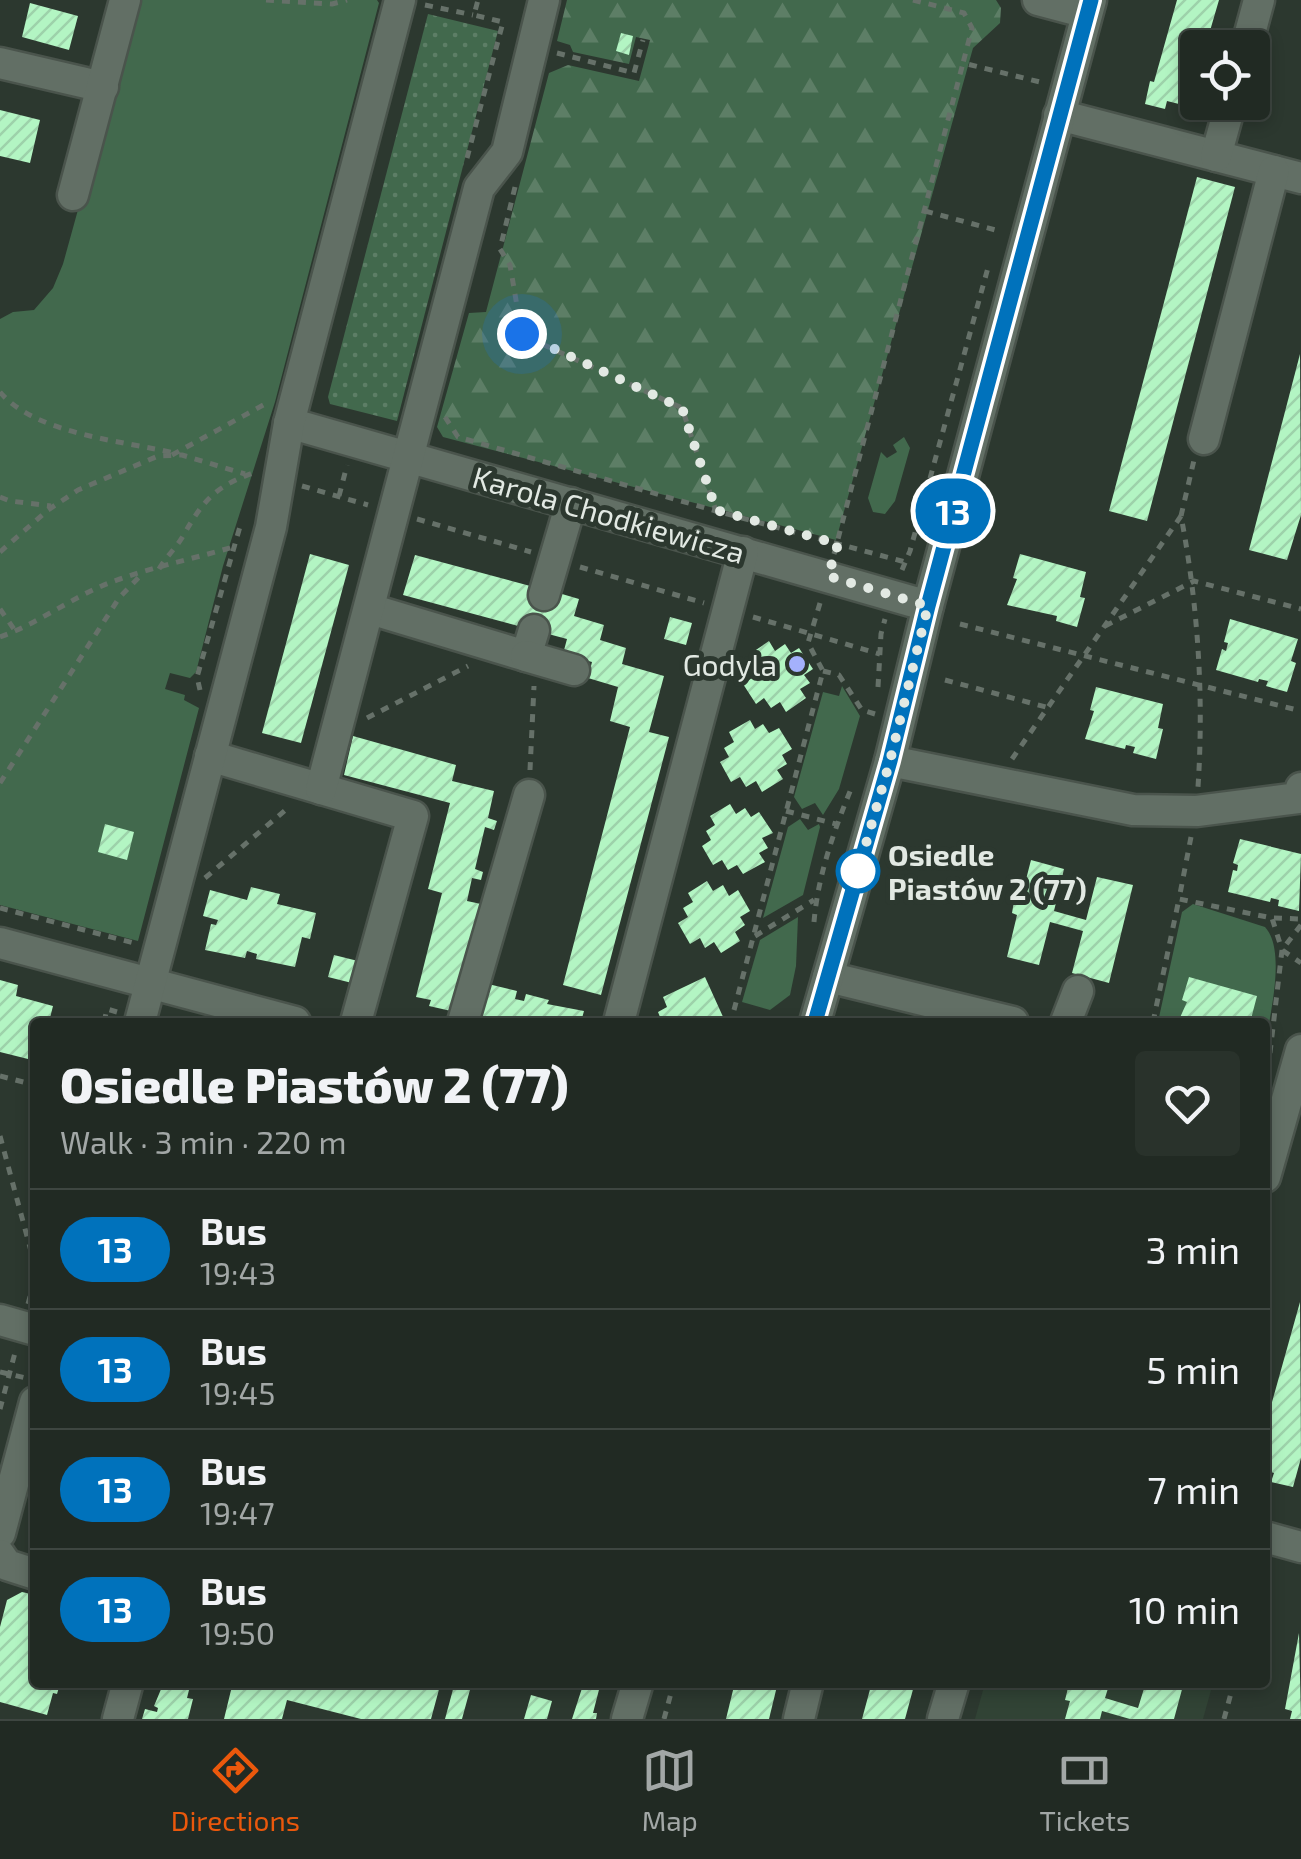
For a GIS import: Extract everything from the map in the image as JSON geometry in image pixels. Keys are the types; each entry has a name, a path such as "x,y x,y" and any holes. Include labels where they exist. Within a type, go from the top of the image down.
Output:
{"street":[{"path":"73,194 126,0"},
{"path":"318,788 370,608 479,188 506,152 544,0"},
{"path":"816,1018 890,761 1089,6 1038,0"},
{"path":"1251,30 1260,0"},
{"path":"141,1018 272,526 284,410 410,2"},
{"path":"0,63 102,88"},
{"path":"1059,115 1288,174 1204,439"},
{"path":"1216,156 1226,120"},
{"name":"Karola Chodkiewicza","path":"284,410 410,458 928,606"},
{"path":"544,595 571,504"},
{"path":"620,1018 742,552"},
{"path":"370,608 524,648 574,670"},
{"path":"210,756 413,816 357,1018"},
{"path":"890,761 1133,810 1197,811 1298,798 1301,788"},
{"path":"464,1018 530,794"},
{"path":"0,943 280,1018"},
{"path":"828,976 997,1018"},
{"path":"1068,1018 1078,992"},
{"path":"1270,1160 1301,1050"},
{"path":"0,1320 30,1329"},
{"path":"0,1532 30,1421"},
{"path":"1270,1538 1301,1547"},
{"path":"0,1556 8,1565 30,1572"},
{"path":"118,1719 126,1688"},
{"path":"627,1719 636,1688"},
{"path":"799,1719 807,1688"},
{"path":"943,1719 952,1688"}],"path":[{"path":"266,0 332,4 347,0"},
{"path":"734,1010 823,671 808,642 838,544 972,28 964,13 912,0"},
{"path":"410,2 474,15"},
{"path":"549,51 634,73 643,40"},
{"path":"964,63 1040,82 1045,67"},
{"path":"519,174 500,249 510,265 522,334 682,408 716,510"},
{"path":"925,211 998,231"},
{"path":"823,671 840,675 862,710 877,715 881,634 994,249"},
{"path":"0,392 17,409 32,416 106,440 252,474 217,490 202,503 159,569"},
{"path":"0,552 78,490 158,456 176,455 246,412 284,410"},
{"path":"422,411 446,417 458,437 905,562"},
{"path":"997,782 1181,516 1196,454 1204,439"},
{"path":"0,497 54,506"},
{"path":"1154,1018 1197,811 1202,723 1194,581 1181,516"},
{"path":"0,638 120,578 235,546"},
{"path":"0,783 120,598 143,573"},
{"path":"1102,627 1194,581 1301,610"},
{"path":"0,610 16,632"},
{"path":"960,624 1301,711"},
{"path":"336,733 524,648 530,794"},
{"path":"944,680 1046,707"},
{"path":"812,936 816,900 836,824 859,770"},
{"path":"202,881 318,788"},
{"path":"786,811 836,824"},
{"path":"1178,899 1301,922 1282,950"},
{"path":"753,938 816,900"},
{"path":"0,908 157,950"},
{"path":"1270,1039 1282,950 1272,918"},
{"path":"1282,950 1301,963"},
{"path":"0,1076 30,1084"},
{"path":"0,1136 30,1247"},
{"path":"0,1372 30,1381"},
{"path":"664,1719 672,1688"},
{"path":"1224,1719 1232,1688"}],"shaded area":[{"path":"984,1688 1212,1688 1203,1719 975,1719"}],"green space":[{"path":"136,0 379,3 275,402 223,566 196,672 190,678 170,673 165,689 185,695 184,700 199,708 138,941 0,905 0,319 13,312 34,310 53,288"},
{"path":"567,0 996,0 1001,8 1000,23 973,48 836,540 443,437 437,427 469,313 486,312 549,73 568,65 639,81 650,40 636,37 629,64 573,52 570,45 557,41"},
{"path":"428,14 498,31 397,421 330,404 328,397"},
{"path":"904,437 910,448 895,501 885,514 873,512 868,498 881,452 887,458 897,452 893,445"},
{"path":"842,686 860,716 839,789 823,815 815,803 802,809 794,797 823,692 839,696"},
{"path":"800,819 808,830 819,824 820,827 803,895 763,918 788,827"},
{"path":"1193,904 1265,927 1275,952 1276,968 1270,1018 1159,1018 1182,912"},
{"path":"798,917 796,966 790,995 770,1010 742,1002 760,940"}],"building":[{"path":"1177,0 1219,0 1210,30 1180,30 1180,104 1167,101 1165,109 1145,104 1150,81 1154,82"},
{"path":"30,3 78,16 69,50 22,37"},
{"path":"621,33 633,36 629,55 616,51"},
{"path":"0,110 40,120 30,163 0,156"},
{"path":"1197,177 1235,187 1147,521 1109,511"},
{"path":"1300,354 1301,515 1287,560 1249,550"},
{"path":"310,554 349,565 301,743 262,733"},
{"path":"1020,554 1086,572 1080,597 1085,598 1077,627 1056,621 1057,616 1007,605 1017,579 1013,578"},
{"path":"415,555 534,587 551,597 560,598 562,594 579,599 574,616 604,625 600,640 626,648 622,664 664,676 649,732 669,737 601,995 563,985 630,727 610,721 618,687 588,678 592,662 563,654 567,639 403,595"},
{"path":"670,617 692,623 686,645 664,639"},
{"path":"1230,619 1298,639 1287,692 1266,686 1268,681 1258,682 1216,670 1222,649 1226,651 1228,643 1224,642"},
{"path":"769,641 775,651 785,644 791,653 799,648 813,669 804,675 810,683 800,689 806,698 786,712 780,702 771,708 764,698 756,704 743,684 752,678 746,669 756,663 750,654"},
{"path":"1096,687 1163,704 1158,728 1163,729 1156,759 1133,753 1135,747 1126,745 1125,749 1085,739 1094,711 1090,710"},
{"path":"750,720 755,729 763,724 769,733 779,728 792,749 782,755 787,764 777,770 783,779 762,792 756,781 746,787 740,777 731,782 720,762 729,757 724,748 734,742 729,732"},
{"path":"353,736 456,765 452,781 494,791 488,818 497,821 494,830 485,827 475,869 483,872 481,880 472,878 467,901 481,904 475,926 483,928 451,1011 429,1006 431,1000 416,997 442,893 428,889 450,803 344,775"},
{"path":"730,804 736,814 745,808 751,817 759,812 773,833 762,838 768,848 759,853 765,862 743,874 737,865 728,870 722,860 713,865 702,846 711,840 706,831 715,825 710,816"},
{"path":"105,824 134,832 127,860 98,852"},
{"path":"1240,839 1301,854 1299,911 1278,906 1279,900 1271,898 1270,902 1228,892 1233,870 1237,871 1238,865 1233,863"},
{"path":"1031,860 1064,869 1054,911 1086,920 1097,877 1133,885 1109,983 1072,973 1083,931 1050,922 1039,965 1007,957 1017,915 1012,913 1014,901 1020,903"},
{"path":"707,881 713,891 723,885 729,896 738,890 750,911 740,917 745,925 735,932 740,941 721,953 714,942 705,948 700,938 690,944 678,923 688,917 683,908 693,902 688,893"},
{"path":"251,887 280,894 277,904 316,913 310,939 302,937 295,967 256,959 257,954 247,951 245,958 205,950 211,924 216,925 218,920 203,916 210,890 247,900"},
{"path":"334,955 358,961 352,983 328,977"},
{"path":"705,977 724,1018 660,1018 658,1012 667,1007 663,997"},
{"path":"1189,977 1257,996 1251,1018 1180,1018 1187,1002 1182,1000"},
{"path":"0,980 18,985 16,996 53,1006 50,1018 30,1018 28,1059 0,1052"},
{"path":"484,983 517,991 515,999 524,1001 526,994 549,1000 547,1004 584,1011 582,1018 476,1018"},
{"path":"1300,1302 1301,1458 1293,1487 1271,1482 1274,1473 1270,1472 1270,1409"},
{"path":"22,1592 30,1594 30,1688 59,1688 57,1694 53,1693 47,1715 0,1702 0,1627 7,1600"},
{"path":"1299,1633 1301,1719 1290,1719 1292,1711 1285,1709"},
{"path":"162,1688 190,1688 187,1698 193,1699 188,1719 142,1719 145,1709 157,1712 154,1706"},
{"path":"232,1688 439,1688 431,1719 361,1719 287,1700 282,1719 224,1719"},
{"path":"453,1688 470,1688 462,1719 445,1719"},
{"path":"582,1688 599,1688 593,1713 597,1713 596,1719 572,1719"},
{"path":"734,1688 777,1688 769,1719 726,1719"},
{"path":"870,1688 913,1688 905,1719 862,1719"},
{"path":"1068,1688 1108,1688 1105,1698 1138,1708 1144,1688 1182,1688 1174,1719 1130,1719 1102,1711 1100,1719 1065,1719 1070,1701 1065,1700"},
{"path":"531,1695 552,1701 547,1719 524,1719"}],"bus line":[{"name":"13","path":"816,1018 890,761 1091,0"}],"place":[{"name":"Godyla","path":"797,664"},
{"name":"Osiedle Piastów 2 (77)","path":"858,871"}],"route":[{"path":"522,334 682,408 716,510 838,544 828,576 928,606 858,871"}]}
